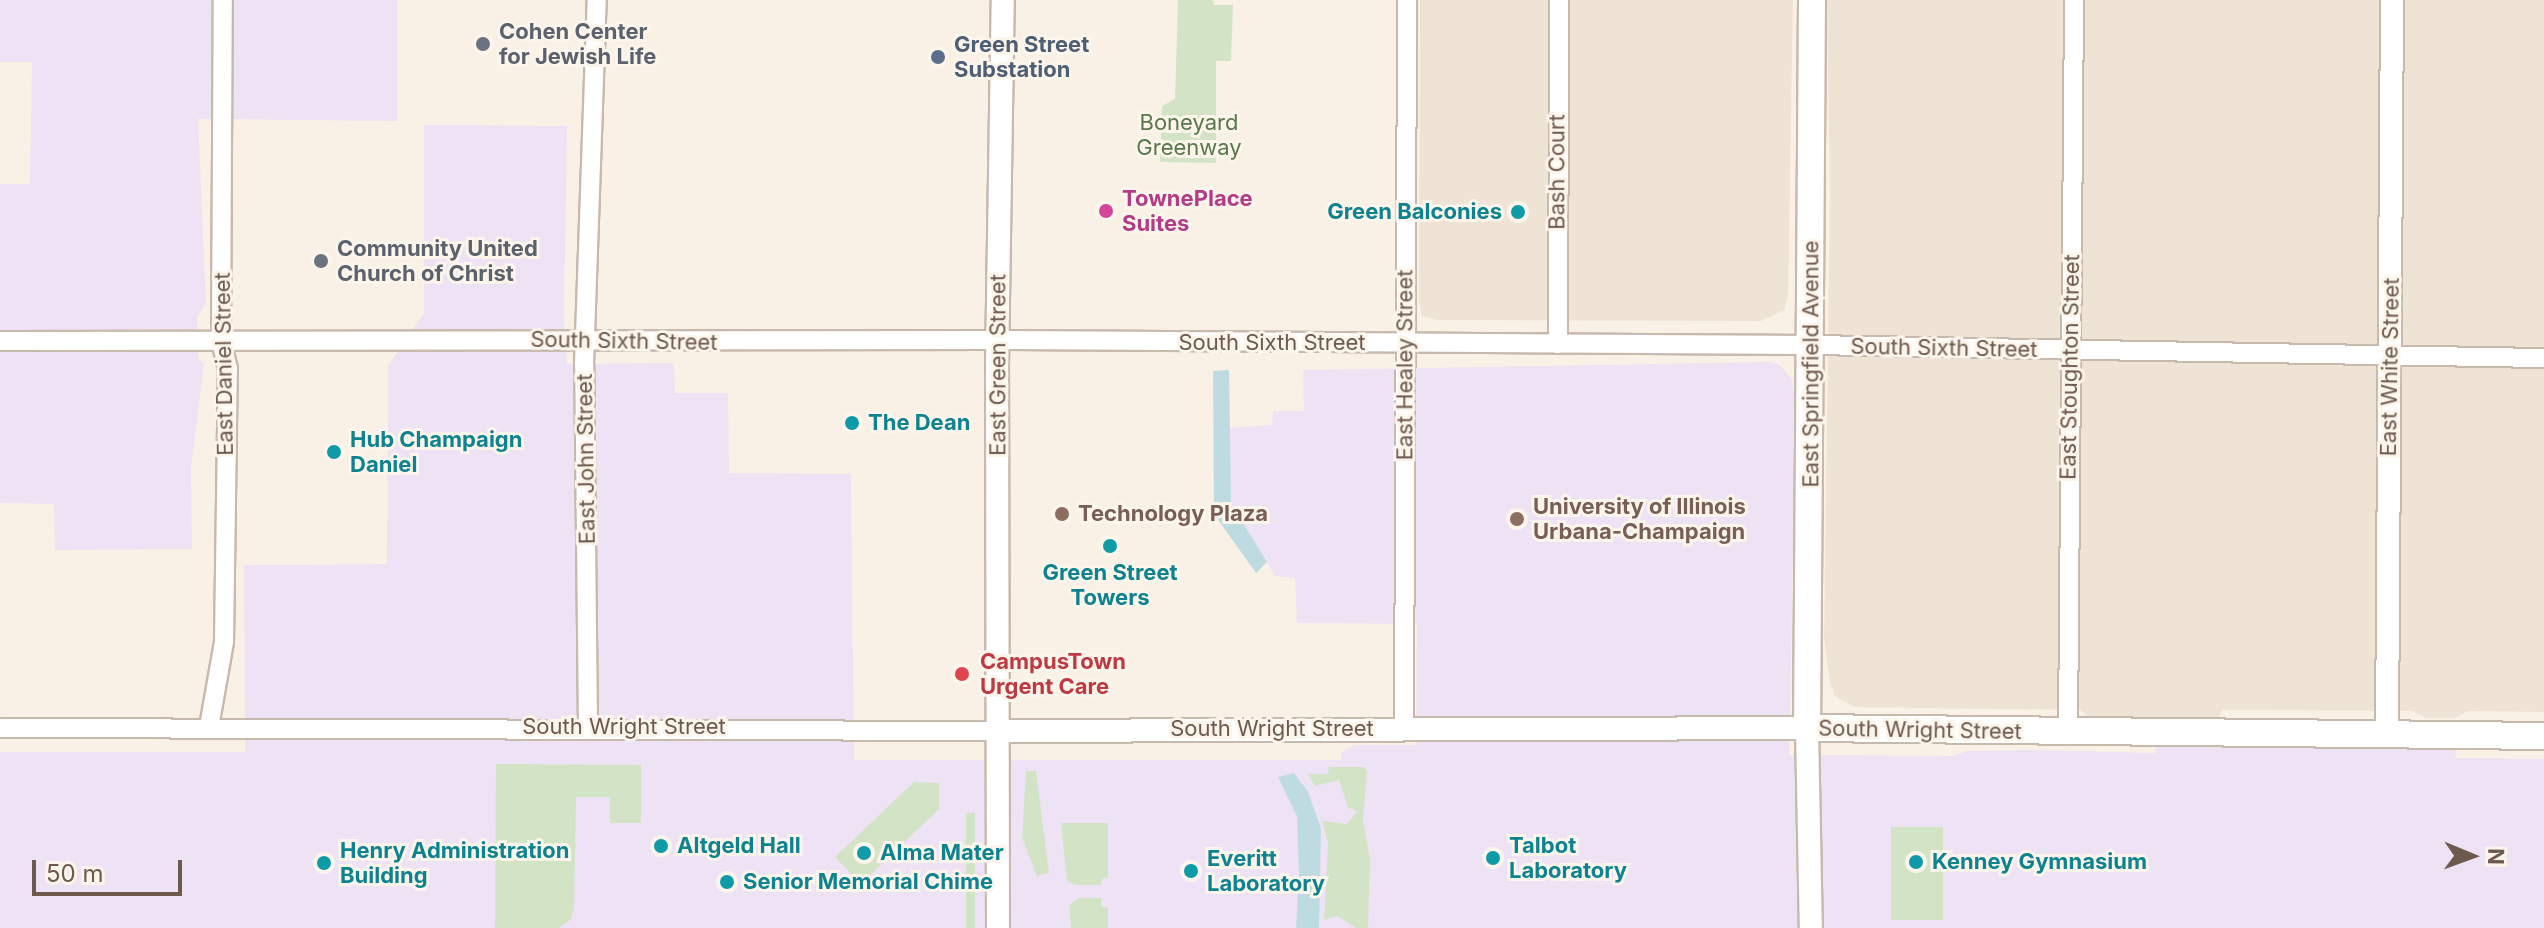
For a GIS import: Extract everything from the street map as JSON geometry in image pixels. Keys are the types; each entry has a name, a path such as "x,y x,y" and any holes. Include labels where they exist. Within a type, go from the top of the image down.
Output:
{"main road":[{"name":"East Springfield Avenue","path":"1807,728 1812,0"},
{"name":"South Wright Street","path":"1807,728 2544,736"}],"street":[{"name":"East Daniel Street","path":"209,727 224,642 228,369 221,340 223,0"},
{"name":"East John Street","path":"588,727 585,340 597,0"},
{"name":"East Green Street","path":"998,928 998,340 1003,0"},
{"name":"East Healey Street","path":"1404,729 1407,0"},
{"name":"Bash Court","path":"1558,344 1559,0"},
{"name":"East Stoughton Street","path":"2068,733 2074,0"},
{"name":"East White Street","path":"2387,735 2392,0"},
{"name":"South Sixth Street","path":"0,341 585,340 789,343 998,340 1811,345 2544,358"},
{"name":"South Wright Street","path":"0,728 588,727 997,731 1807,728"},
{"path":"1807,728 1811,928"}],"shaded area":[{"path":"0,0 397,0 397,121 198,119 206,304 197,318 198,358 204,364 191,468 192,549 55,550 54,504 0,503 0,184 30,184 32,62 0,62"},
{"path":"1420,0 1793,0 1788,297 1784,310 1761,321 1437,320 1422,316 1419,302"},
{"path":"1827,0 2544,0 2544,712 2468,711 2455,718 2426,718 2413,711 2222,710 2217,720 2092,720 2081,710 1854,707 1835,696 1824,639 1830,197"},
{"name":"University of Illinois Urbana-Champaign","path":"424,125 567,126 564,314 567,364 674,363 675,393 728,393 729,473 851,474 854,760 1341,760 1341,753 1354,745 1416,745 1417,624 1297,623 1295,578 1275,576 1231,504 1229,428 1272,425 1273,411 1304,411 1303,370 1770,362 1780,365 1792,380 1796,407 1789,755 1953,756 1967,751 2038,750 2155,753 2156,744 2368,745 2455,749 2456,758 2544,759 2544,928 0,928 0,752 245,752 244,565 387,564 388,366 424,313"}],"green space":[{"name":"Boneyard Greenway","path":"1178,0 1213,0 1214,5 1233,5 1231,61 1216,61 1216,163 1160,162 1162,106 1175,99"},
{"path":"496,764 641,765 641,823 610,823 610,797 576,797 574,910 570,920 559,928 495,928"},
{"path":"1329,767 1364,767 1367,772 1363,819 1370,860 1368,928 1356,928 1337,916 1324,920 1328,843 1322,821 1347,824 1357,812 1348,807 1339,780 1315,786 1308,774 1328,774"},
{"path":"1026,771 1036,771 1049,873 1037,876 1022,838"},
{"path":"914,782 939,783 939,809 861,884 835,857"},
{"path":"966,813 975,813 975,928 966,928"},
{"path":"1061,823 1108,823 1108,878 1102,878 1101,885 1076,885 1067,881"},
{"path":"1891,827 1943,827 1943,920 1891,920"},
{"path":"1078,898 1101,898 1101,906 1108,908 1108,928 1071,928 1069,906"}],"water":[{"path":"1229,370 1231,504 1267,562 1256,573 1214,514 1213,371"},
{"path":"1294,773 1308,792 1321,829 1319,928 1296,928 1299,876 1297,816 1278,777"}],"place":[{"name":"Cohen Center for Jewish Life","path":"483,44"},
{"name":"Green Street Substation","path":"938,57"},
{"name":"TownePlace Suites","path":"1106,211"},
{"name":"Green Balconies","path":"1518,212"},
{"name":"Community United Church of Christ","path":"321,261"},
{"name":"The Dean","path":"852,423"},
{"name":"Hub Champaign Daniel","path":"334,452"},
{"name":"Technology Plaza","path":"1062,514"},
{"name":"University of Illinois Urbana-Champaign","path":"1517,519"},
{"name":"Green Street Towers","path":"1110,546"},
{"name":"CampusTown Urgent Care","path":"962,674"},
{"name":"Altgeld Hall","path":"661,846"},
{"name":"Alma Mater","path":"864,853"},
{"name":"Talbot Laboratory","path":"1493,858"},
{"name":"Kenney Gymnasium","path":"1916,862"},
{"name":"Henry Administration Building","path":"324,863"},
{"name":"Everitt Laboratory","path":"1191,871"},
{"name":"Senior Memorial Chime","path":"727,882"}]}
